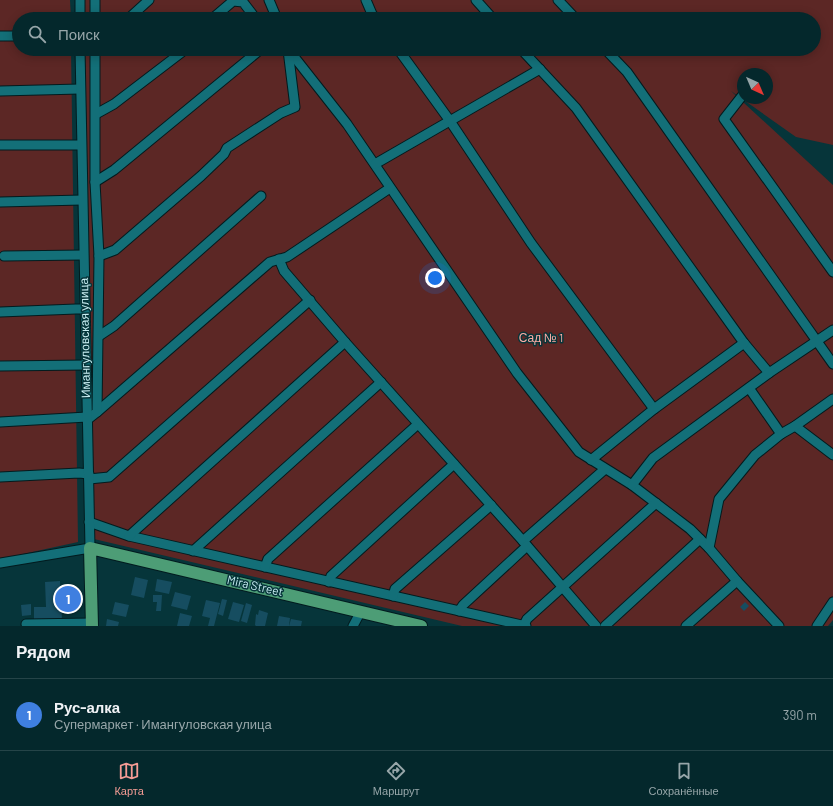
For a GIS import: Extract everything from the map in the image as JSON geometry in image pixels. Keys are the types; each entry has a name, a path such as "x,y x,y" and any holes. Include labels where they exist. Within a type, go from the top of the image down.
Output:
{"main road":[{"name":"Mira Street","path":"90,548 421,626"},
{"name":"Имангуловская улица","path":"90,548 92,625"}],"street":[{"path":"80,0 80,12"},
{"path":"95,0 95,12"},
{"path":"136,12 149,0"},
{"path":"269,0 274,12"},
{"path":"366,0 371,12"},
{"path":"476,0 487,12"},
{"path":"558,0 569,12"},
{"path":"220,12 233,1 243,2 251,12"},
{"path":"0,36 12,36"},
{"name":"Имангуловская улица","path":"80,56 90,548"},
{"path":"95,56 95,182 99,256 97,412"},
{"path":"96,114 114,104 177,56"},
{"path":"95,182 114,170 253,56"},
{"path":"99,256 115,250 201,176 224,154 227,148 281,113 295,107 289,56"},
{"path":"294,56 347,124 517,373 579,452 632,485 690,529 779,626"},
{"path":"403,56 450,121 531,243 654,409"},
{"path":"528,56 576,108 744,343 770,373"},
{"path":"612,56 627,72 833,364"},
{"path":"375,164 540,69"},
{"path":"0,92 80,90"},
{"path":"737,102 724,119 833,272"},
{"path":"0,145 81,145"},
{"path":"0,422 87,419 270,262 287,257 390,188"},
{"path":"99,336 114,326 261,196"},
{"path":"0,202 82,200"},
{"path":"4,256 84,255"},
{"path":"279,259 284,271 345,342 525,543 596,626"},
{"path":"0,477 79,473 89,476 109,478 310,300"},
{"path":"0,312 84,309"},
{"path":"632,485 653,458 770,373 833,330"},
{"path":"129,536 345,342"},
{"path":"591,460 654,409 744,343"},
{"path":"0,366 86,365"},
{"path":"193,551 381,382"},
{"path":"749,388 781,434"},
{"path":"709,548 719,499 755,455 781,434 833,399"},
{"path":"265,567 268,559 418,424"},
{"path":"795,426 833,455"},
{"path":"329,582 331,576 454,464"},
{"path":"459,611 463,605 525,543 605,469"},
{"path":"89,522 129,536 525,626 527,619 656,503"},
{"path":"393,596 395,589 491,506"},
{"path":"605,626 700,539"},
{"path":"0,563 90,548"},
{"path":"686,626 737,581"},
{"path":"817,626 833,602"},
{"path":"353,626 361,611"},
{"path":"26,624 92,625"}],"green space":[{"path":"0,0 70,0 71,12 12,12 12,56 71,56 78,542 0,559"},
{"name":"Сад № 1","path":"84,0 833,0 833,145 796,137 749,104 773,104 773,68 737,68 737,95 731,91 737,97 737,104 745,104 833,185 833,620 828,626 462,626 94,539 85,56 821,56 821,12 85,12"}],"building":[{"path":"135,577 148,580 144,598 131,595"},
{"path":"157,579 172,582 169,594 155,591"},
{"path":"60,581 62,620 34,621 34,607 46,607 45,582"},
{"path":"64,587 73,588 72,611 63,611"},
{"path":"175,592 191,596 187,610 171,606"},
{"path":"153,595 162,595 161,611 156,611 157,602 153,602"},
{"path":"222,599 227,600 223,616 218,614"},
{"path":"206,600 220,603 214,626 208,626 210,618 202,616"},
{"path":"115,602 129,605 126,617 112,614"},
{"path":"233,602 244,605 239,622 228,619"},
{"path":"745,602 749,606 744,611 740,607"},
{"path":"246,603 252,605 247,623 241,621"},
{"path":"31,604 31,615 22,616 21,605"},
{"path":"259,610 268,613 265,626 255,625 256,614 258,615"},
{"path":"180,613 192,616 189,626 177,626"},
{"path":"279,616 290,618 289,626 277,626"},
{"path":"107,619 119,622 118,626 106,626"},
{"path":"291,619 302,621 301,626 289,626"}],"place":[{"name":"Рус-алка","path":"68,599"}]}
